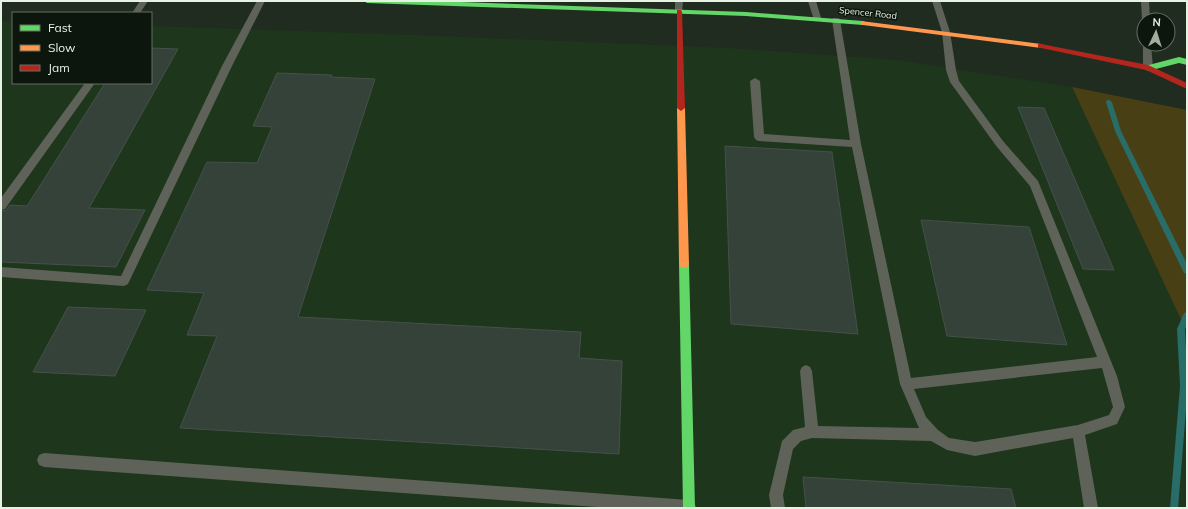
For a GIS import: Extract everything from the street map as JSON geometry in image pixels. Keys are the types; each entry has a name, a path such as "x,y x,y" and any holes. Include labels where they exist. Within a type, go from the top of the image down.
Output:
{"main road":[{"name":"Spencer Road","path":"367,1 602,5 679,12 836,20 946,32 1037,45 1148,68 1187,86"},
{"path":"679,12 689,508"},
{"name":"Spencer Road","path":"1148,68 1179,60 1187,62"}],"lane":[{"path":"137,12 144,1"},
{"path":"1,272 124,281 227,66 261,1"},
{"path":"679,12 680,1"},
{"path":"812,1 816,18"},
{"path":"836,20 856,144 906,384 920,421 933,435 947,444 975,449 1078,431 1113,420 1119,407 1111,376 1034,184 1000,144 955,82 951,70 946,32 936,1"},
{"path":"1145,1 1146,12"},
{"path":"1147,52 1148,68"},
{"path":"755,81 759,137 856,144"},
{"path":"1,206 89,84"},
{"path":"906,384 1106,362"},
{"path":"806,371 812,432"},
{"path":"1078,431 1091,508"},
{"path":"778,508 776,495 787,446 798,435 812,432 933,435"},
{"path":"44,460 689,508"}],"shaded area":[{"path":"1,21 12,21 12,84 152,84 152,26 729,48 897,60 1072,87 1187,330 1187,508 1,508"},
{"path":"1072,87 1187,110 1187,330 1185,328"}],"building":[{"path":"152,48 178,49 89,208 145,210 116,267 1,262 1,211 6,210 10,205 27,206 104,84 152,84"},
{"path":"277,73 332,75 331,77 375,79 298,317 581,332 579,358 622,361 619,454 180,428 217,336 187,335 204,293 147,290 207,162 257,163 272,127 253,126"},
{"path":"1018,107 1044,108 1114,270 1083,269"},
{"path":"725,146 832,152 858,334 731,324"},
{"path":"921,220 1029,227 1067,345 947,336"},
{"path":"68,307 146,310 115,376 33,372"},
{"path":"803,477 1011,489 1016,508 806,508"}],"waterway":[{"path":"1109,102 1118,131 1187,271"},
{"path":"1174,508 1184,386 1181,329 1187,315"}],"traffic: fast":[{"path":"367,1 746,14 863,23"},
{"path":"1148,68 1179,60 1187,62"},
{"path":"684,264 689,508"}],"traffic: slow":[{"path":"863,23 1041,46"},
{"path":"681,108 684,264"}],"traffic: jam":[{"path":"679,12 681,108"},
{"path":"1041,46 1148,68 1187,86"}]}
